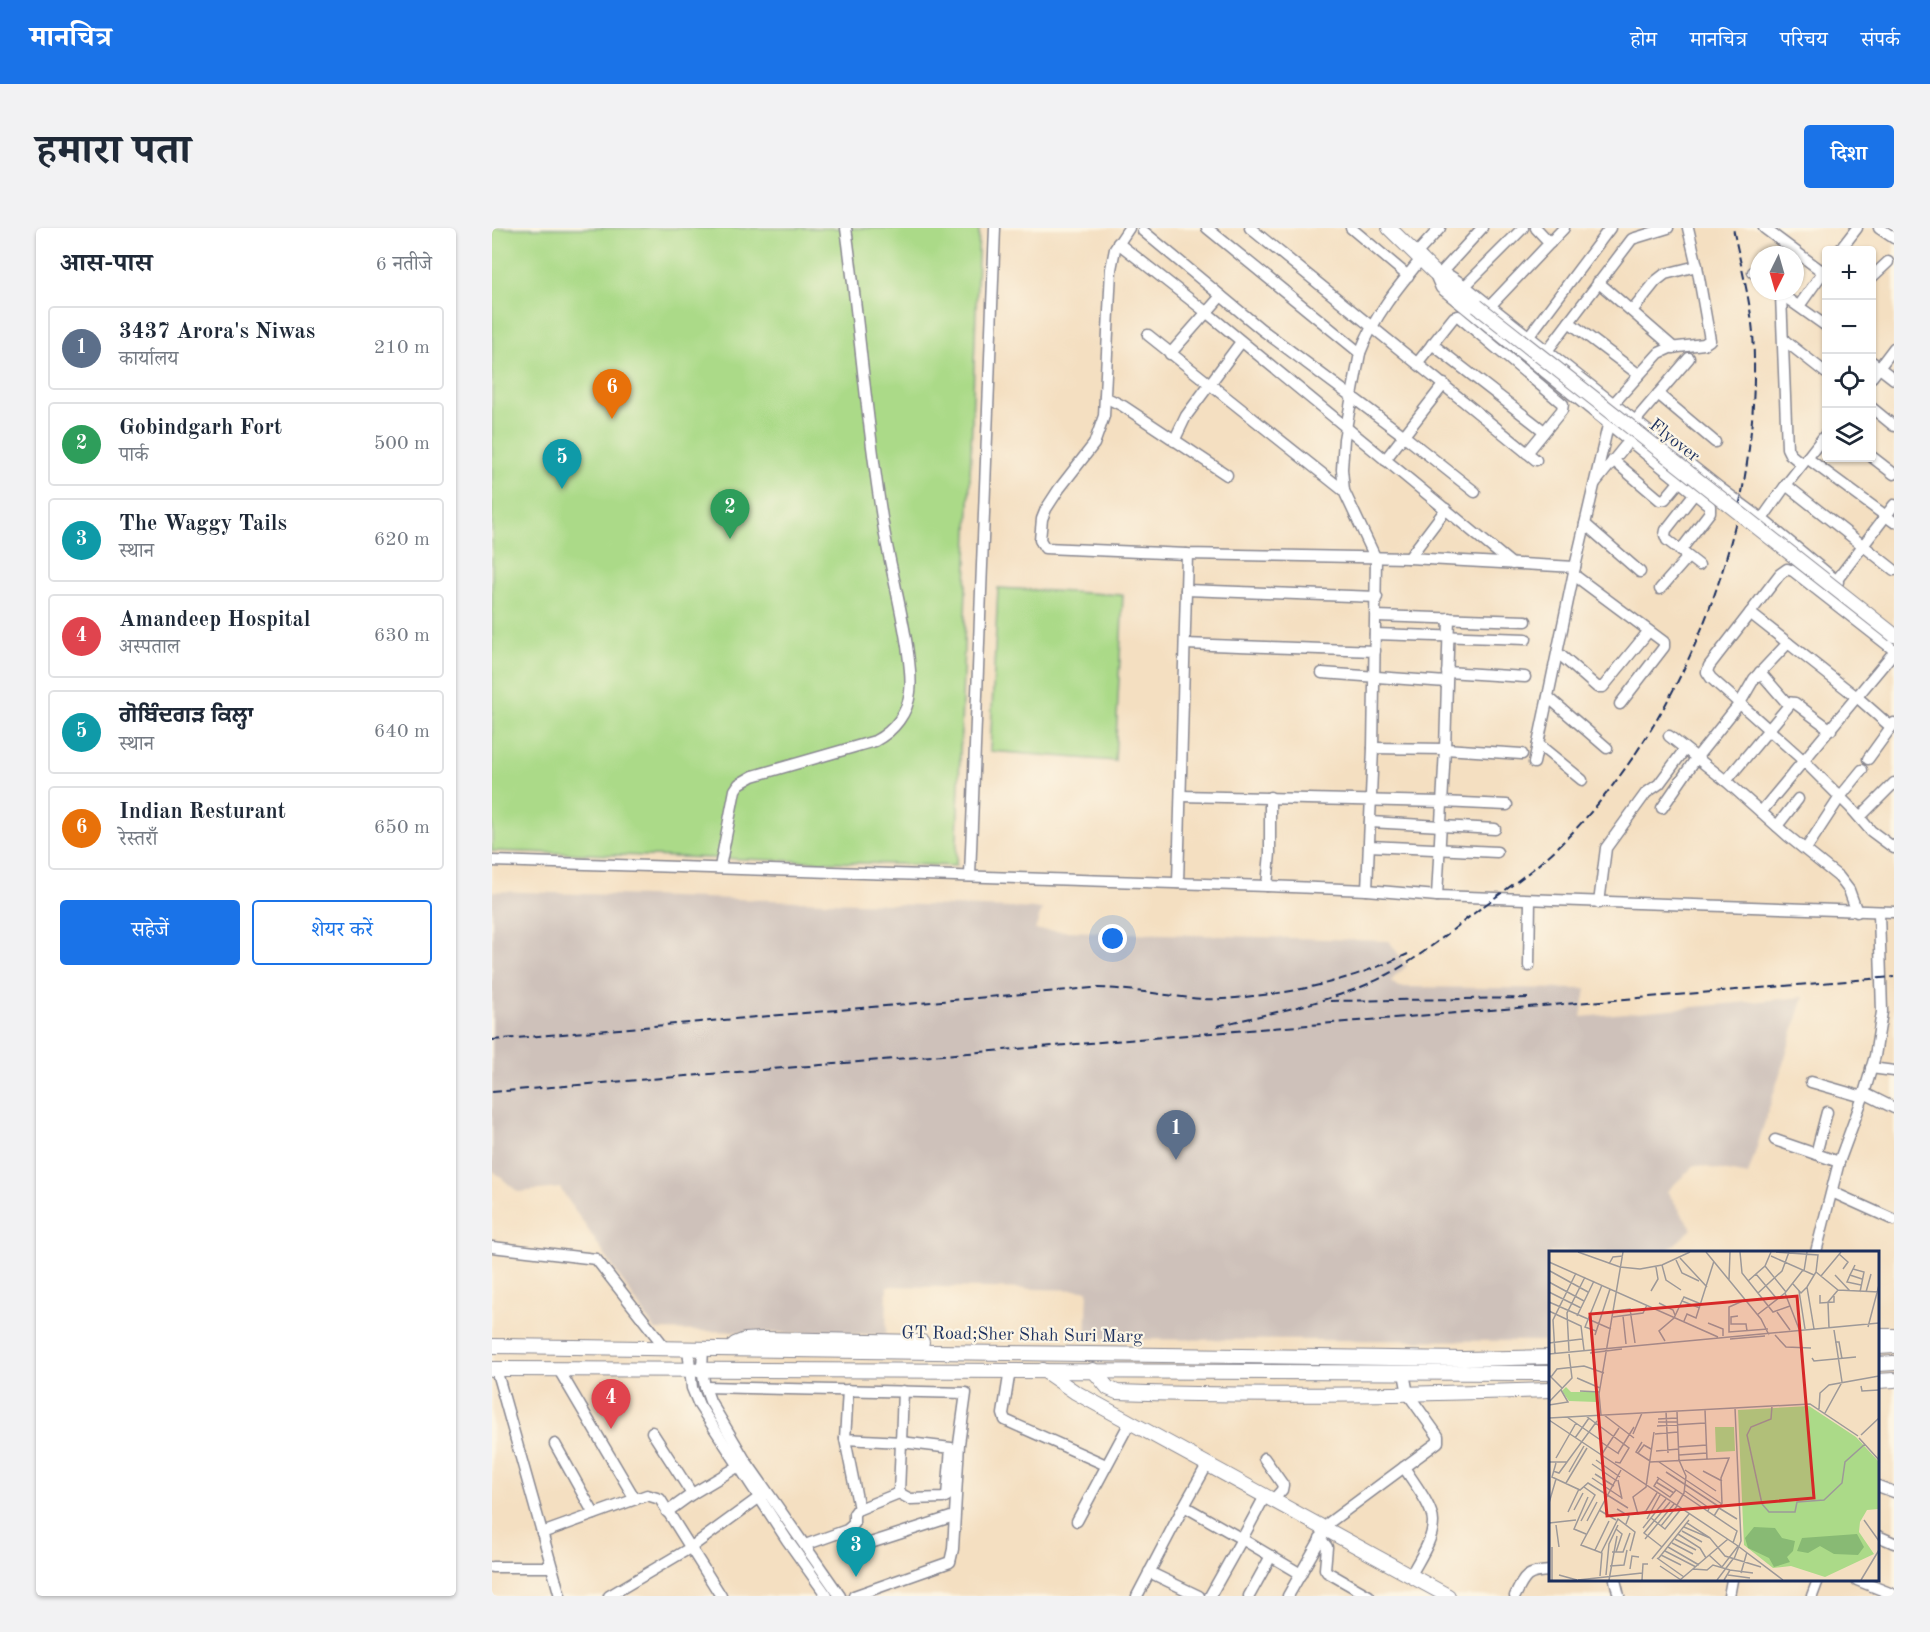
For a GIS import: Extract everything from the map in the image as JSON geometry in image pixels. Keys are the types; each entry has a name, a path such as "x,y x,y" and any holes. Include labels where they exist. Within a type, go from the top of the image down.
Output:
{"main road":[{"name":"Flyover","path":"1395,230 1419,256 1477,306 1894,635"},
{"path":"726,1348 745,1340 763,1339 1412,1351 1549,1348"},
{"name":"GT Road;Sher Shah Suri Marg","path":"492,1346 1464,1359 1549,1357"},
{"path":"1879,1347 1894,1346"},
{"path":"1024,1352 1044,1370 1075,1392 1269,1498 1322,1533 1411,1575 1445,1595"},
{"path":"1879,1364 1894,1363"},
{"name":"GT Road;Sher Shah Suri Marg","path":"494,1369 1549,1373"},
{"path":"1093,1370 1108,1388 1117,1392 1211,1395 1408,1394 1549,1390"},
{"path":"1879,1381 1894,1380"}],"street":[{"path":"720,867 732,800 739,784 753,776 886,736 899,722 907,706 910,693 910,669 903,625 874,467 846,228"},
{"path":"970,876 995,228"},
{"path":"1129,228 1113,254 1111,269 1104,416 1094,444 1046,508 1040,529 1041,545 1049,549 1187,554 1409,558 1512,564 1574,571 1648,632 1662,640 1664,647 1620,704"},
{"path":"1207,228 1360,353"},
{"path":"1250,228 1532,456 1544,431 1562,410 1563,404 1458,316 1454,316 1418,362"},
{"path":"1351,228 1408,276"},
{"path":"1367,890 1375,676 1376,559 1344,491 1342,454 1360,353 1371,326 1382,307 1408,276 1419,256 1440,228"},
{"path":"1438,273 1482,228"},
{"path":"1466,285 1523,228"},
{"path":"1536,228 1550,243"},
{"path":"1491,305 1564,228"},
{"path":"1529,336 1610,228"},
{"path":"1547,351 1632,239 1668,228"},
{"path":"1534,763 1574,571 1613,404 1659,352 1704,344 1710,340 1688,228"},
{"path":"1764,228 1822,268"},
{"path":"1843,246 1857,228"},
{"path":"1879,228 1894,238"},
{"path":"1143,231 1261,329 1403,435 1474,492"},
{"path":"1118,243 1206,312 1512,564"},
{"path":"1876,273 1888,262"},
{"path":"1632,311 1660,277 1669,272 1697,266"},
{"path":"1438,273 1466,285 1613,404 1762,519 1894,627"},
{"path":"1438,273 1441,288 1710,506 1712,510 1660,589"},
{"path":"1799,306 1822,274"},
{"path":"1598,282 1674,348"},
{"path":"1170,354 1221,296"},
{"path":"1780,300 1784,340 1787,448 1790,454 1890,518"},
{"path":"1790,300 1822,322"},
{"path":"1569,322 1638,374"},
{"path":"1148,335 1344,491"},
{"path":"1784,340 1822,369"},
{"path":"1174,441 1181,431 1186,416 1241,342"},
{"path":"1432,344 1544,431"},
{"path":"1876,364 1894,348"},
{"path":"1635,420 1689,358"},
{"path":"1876,366 1894,379"},
{"path":"1385,460 1444,384"},
{"path":"1658,394 1715,442"},
{"path":"1105,397 1123,406 1227,475"},
{"path":"1876,411 1894,426"},
{"path":"1762,519 1786,484 1822,440"},
{"path":"1593,485 1625,446"},
{"path":"1613,460 1660,500 1665,498 1680,481"},
{"path":"1876,460 1894,474"},
{"path":"1786,484 1894,570"},
{"path":"1695,493 1665,532 1667,540 1699,565"},
{"path":"1836,581 1890,518 1894,505"},
{"path":"1409,558 1446,509"},
{"path":"1585,524 1640,572"},
{"path":"1178,883 1187,554"},
{"path":"1793,571 1808,558"},
{"path":"1761,812 1804,761 1858,698 1894,651 1793,571 1787,569 1780,574 1707,669 1708,675 1804,761 1871,831 1894,848"},
{"path":"1186,590 1377,597"},
{"path":"1750,613 1858,698 1891,731 1868,759"},
{"path":"1376,616 1526,621"},
{"path":"1437,896 1449,618"},
{"path":"1558,653 1597,687 1603,687 1648,632"},
{"path":"1375,634 1526,639"},
{"path":"1662,808 1697,757 1740,703 1754,679 1788,643"},
{"path":"1185,644 1375,651"},
{"path":"1760,672 1786,702 1797,705 1831,730"},
{"path":"1322,674 1525,677"},
{"path":"1548,697 1607,748"},
{"path":"1726,781 1791,703"},
{"path":"1669,736 1726,781 1845,884 1857,912"},
{"path":"1538,744 1582,780"},
{"path":"1373,748 1445,749 1522,754"},
{"path":"1599,903 1606,848 1646,793 1659,784 1685,749"},
{"path":"1806,849 1840,797 1862,770"},
{"path":"1860,817 1893,786"},
{"path":"1181,796 1442,802 1507,806"},
{"path":"1267,885 1270,853 1270,797"},
{"path":"1777,826 1798,799"},
{"path":"1370,822 1495,829"},
{"path":"1369,846 1497,852"},
{"path":"492,861 1267,885 1437,896 1879,913 1893,910"},
{"path":"1529,966 1530,900"},
{"path":"1816,1251 1839,1162 1864,1095 1882,1012 1879,913"},
{"path":"1871,1068 1894,1071"},
{"path":"1811,1082 1864,1095 1894,1108"},
{"path":"1816,1154 1827,1113"},
{"path":"1775,1140 1839,1162"},
{"path":"1832,1192 1894,1220"},
{"path":"492,1247 596,1259 663,1348"},
{"path":"688,1347 695,1370 710,1401 787,1540 828,1596"},
{"path":"703,1348 695,1370 692,1388 699,1405 739,1466 805,1545 840,1596"},
{"path":"494,1369 560,1596"},
{"path":"560,1370 635,1499"},
{"path":"1010,1370 1003,1414 1005,1420 1106,1466"},
{"path":"1288,1596 1330,1522 1437,1444 1438,1439 1408,1394 1404,1373"},
{"path":"705,1387 966,1393 959,1444 953,1549 948,1564 854,1596"},
{"path":"848,1390 845,1439 860,1509"},
{"path":"899,1493 903,1391"},
{"path":"1077,1521 1130,1422"},
{"path":"652,1432 692,1494"},
{"path":"845,1439 949,1447 952,1450 948,1494 945,1498 910,1499 899,1493"},
{"path":"555,1444 594,1514"},
{"path":"1210,1596 1242,1539 1269,1498 1282,1490 1282,1485 1264,1458"},
{"path":"1139,1595 1184,1506 1208,1465"},
{"path":"667,1512 739,1466"},
{"path":"1404,1467 1429,1509 1433,1521 1430,1538 1411,1575"},
{"path":"1879,1486 1894,1492"},
{"path":"805,1545 850,1528 854,1524 855,1512 899,1493"},
{"path":"542,1533 651,1495 660,1499 721,1596"},
{"path":"609,1596 627,1592 763,1495"},
{"path":"1184,1506 1301,1574"},
{"path":"855,1548 954,1516"},
{"path":"1322,1533 1327,1547 1327,1572 1369,1596"},
{"path":"1879,1536 1894,1543"},
{"path":"1249,1596 1271,1556"},
{"path":"492,1567 551,1567"},
{"path":"1515,1596 1527,1575 1533,1572 1549,1571"},
{"path":"1149,1572 1199,1596"},
{"path":"1615,1581 1619,1596"},
{"path":"1729,1596 1732,1581"},
{"path":"1860,1581 1892,1594"}],"shaded area":[{"path":"492,891 1042,909 1035,930 1389,941 1407,966 1391,982 1399,987 1586,989 1581,1017 1804,997 1748,1175 1695,1165 1667,1191 1692,1229 1667,1251 1549,1251 1549,1341 1086,1339 1088,1290 887,1286 886,1335 655,1330 560,1188 518,1192 492,1170"}],"green space":[{"path":"492,228 979,228 956,866 492,851"},
{"path":"998,588 1123,595 1115,761 990,751"}],"railway":[{"path":"1217,1026 1303,1006 1346,993 1385,976 1409,962 1520,879 1561,844 1607,793 1647,736 1681,674 1710,608 1731,540 1746,471 1753,401 1753,333 1733,228"},
{"path":"492,1040 1092,988 1202,999 1234,998 1293,991 1332,982 1370,970 1408,954"},
{"path":"492,1092 1894,977"},
{"path":"1330,1001 1528,998"}],"place":[{"name":"Indian Resturant","path":"612,419"},
{"name":"ਗੋਬਿੰਦਗੜ ਕਿਲ੍ਹਾ","path":"562,489"},
{"name":"Gobindgarh Fort","path":"730,539"},
{"name":"3437 Arora's Niwas","path":"1176,1160"},
{"name":"Amandeep Hospital","path":"611,1429"},
{"name":"The Waggy Tails","path":"856,1577"}]}
